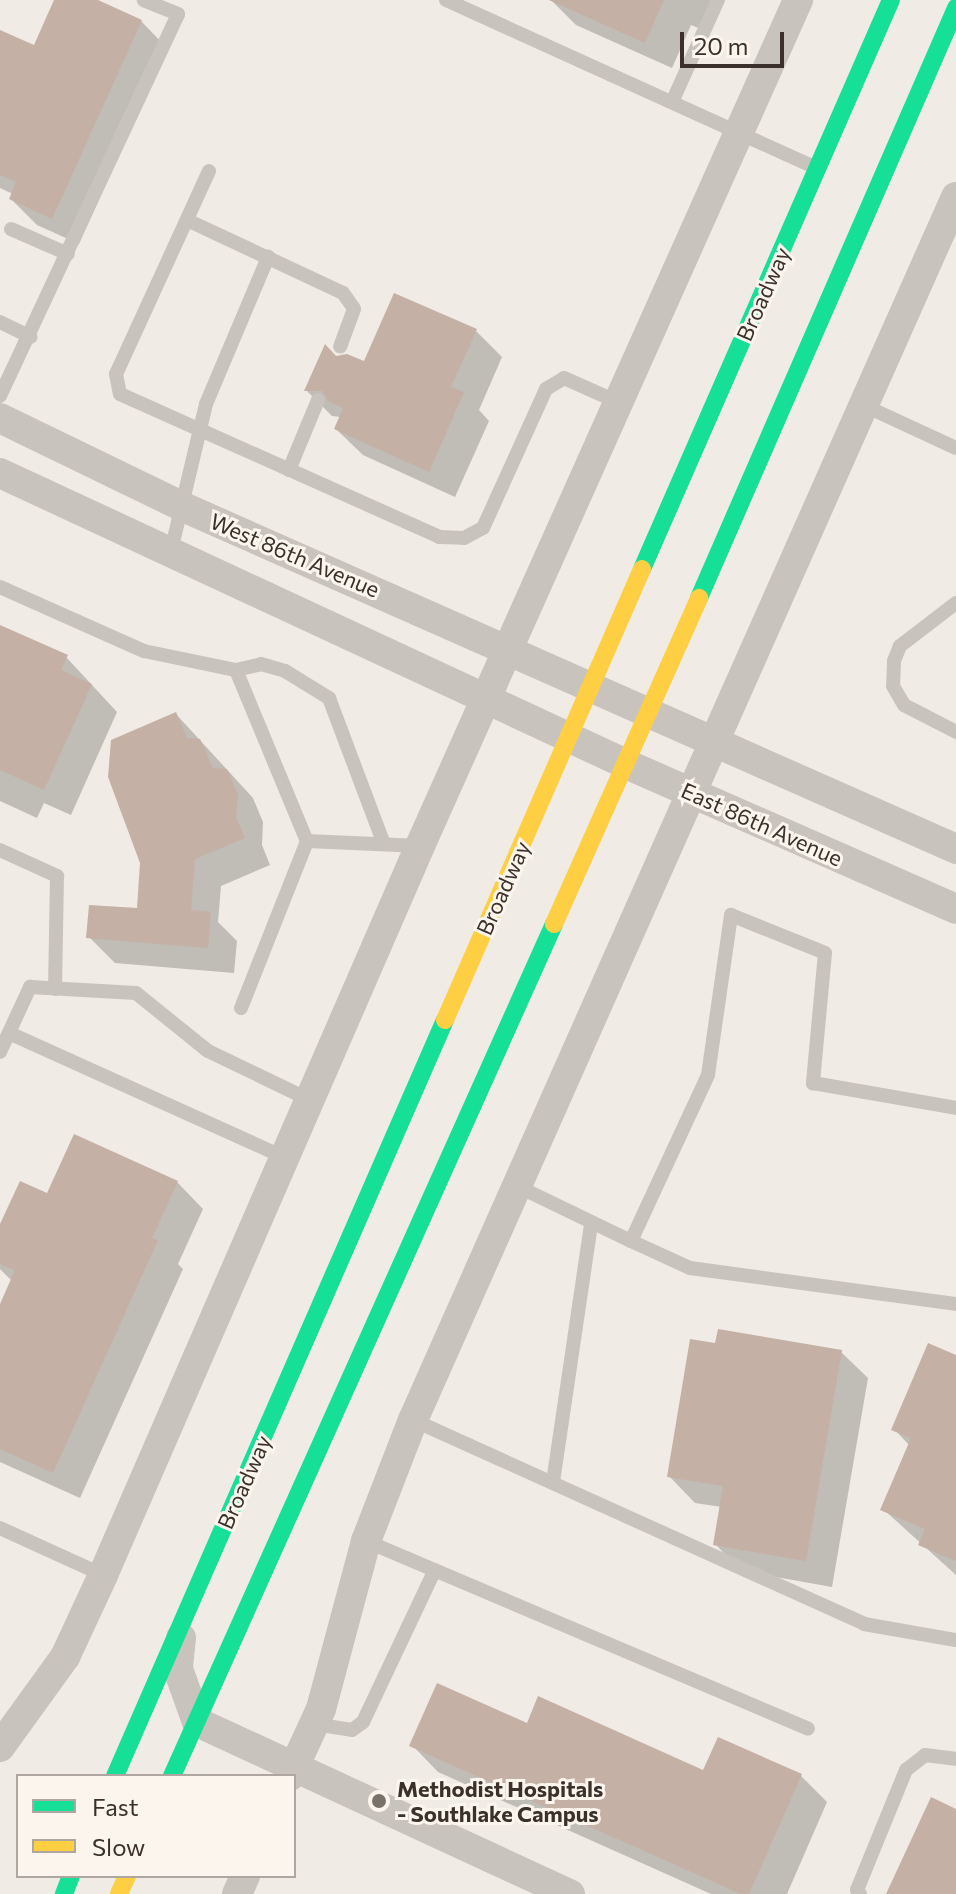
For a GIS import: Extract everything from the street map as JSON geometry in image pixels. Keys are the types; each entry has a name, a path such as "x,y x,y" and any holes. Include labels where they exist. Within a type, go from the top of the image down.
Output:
{"main road":[{"name":"Broadway","path":"116,1774 891,0"},
{"path":"173,1774 649,713 956,8"}],"street":[{"path":"0,1747 65,1657 103,1575 288,1159 420,846 741,135 798,0"},
{"path":"182,1621 178,1669 197,1722 291,1773 314,1724 366,1541 413,1420 956,197"},
{"name":"West 86th Avenue","path":"0,418 181,506 592,685"},
{"name":"West 86th Avenue","path":"0,473 569,737"},
{"path":"592,685 956,849"},
{"name":"East 86th Avenue","path":"569,737 956,909"},
{"path":"296,1775 570,1894"}],"lane":[{"path":"0,396 31,337 178,14 144,0"},
{"path":"446,0 673,100 818,169"},
{"path":"673,100 718,0"},
{"path":"209,171 116,374 120,394 439,537 464,538 483,528 546,389 564,378 618,402"},
{"path":"187,220 343,293 354,309 340,347"},
{"path":"11,229 68,254"},
{"path":"171,551 197,430 268,257"},
{"path":"0,322 31,337"},
{"path":"289,470 318,400"},
{"path":"863,405 956,448"},
{"path":"0,587 144,651 236,670 261,664 285,671 329,698 384,844"},
{"path":"952,726 904,705 893,686 894,661 900,646 956,603"},
{"path":"236,670 307,841 241,1008"},
{"path":"307,841 420,846"},
{"path":"0,850 57,876 55,989"},
{"path":"631,1241 708,1075 731,915 825,953 813,1083 956,1108"},
{"path":"0,1052 30,987 136,993 208,1051 312,1101"},
{"path":"9,1033 288,1159"},
{"path":"517,1186 591,1224 690,1268 956,1304"},
{"path":"553,1482 591,1224"},
{"path":"413,1420 864,1624 956,1640"},
{"path":"0,1528 103,1575"},
{"path":"366,1541 808,1729"},
{"path":"314,1724 352,1730 363,1722 435,1570"},
{"path":"860,1894 857,1890 906,1770 925,1755 956,1759"}],"building":[{"path":"54,0 98,0 142,20 52,219 9,199 16,182 0,175 0,30 34,45"},
{"path":"549,0 664,0 645,43"},
{"path":"394,293 477,329 451,387 464,392 429,472 334,429 343,408 328,401 322,391 304,391 325,344 336,356 347,354 364,361"},
{"path":"0,625 68,655 61,670 92,684 44,790 0,770"},
{"path":"176,712 187,738 200,739 213,768 227,769 238,794 236,817 245,838 195,859 191,910 211,912 208,948 86,938 89,905 137,908 140,863 108,777 111,740"},
{"path":"74,1134 178,1181 152,1238 158,1240 53,1473 0,1449 0,1304 15,1270 0,1264 0,1224 20,1181 47,1193"},
{"path":"718,1329 842,1350 806,1561 713,1545 723,1486 667,1477 690,1339 715,1343"},
{"path":"928,1343 956,1355 956,1561 918,1545 925,1529 880,1510 911,1438 891,1430"},
{"path":"437,1683 527,1723 538,1696 703,1770 718,1737 802,1774 749,1894 741,1894 409,1746"},
{"path":"931,1797 956,1809 956,1894 886,1894"}],"traffic: fast":[{"path":"642,569 891,0"},
{"path":"699,598 956,8"},
{"path":"173,1774 554,924"},
{"path":"116,1774 445,1020"},
{"path":"64,1894 70,1878"}],"traffic: slow":[{"path":"445,1020 642,569"},
{"path":"554,924 699,598"},
{"path":"119,1894 126,1878"}],"place":[{"name":"Methodist Hospitals - Southlake Campus","path":"379,1801"}]}
